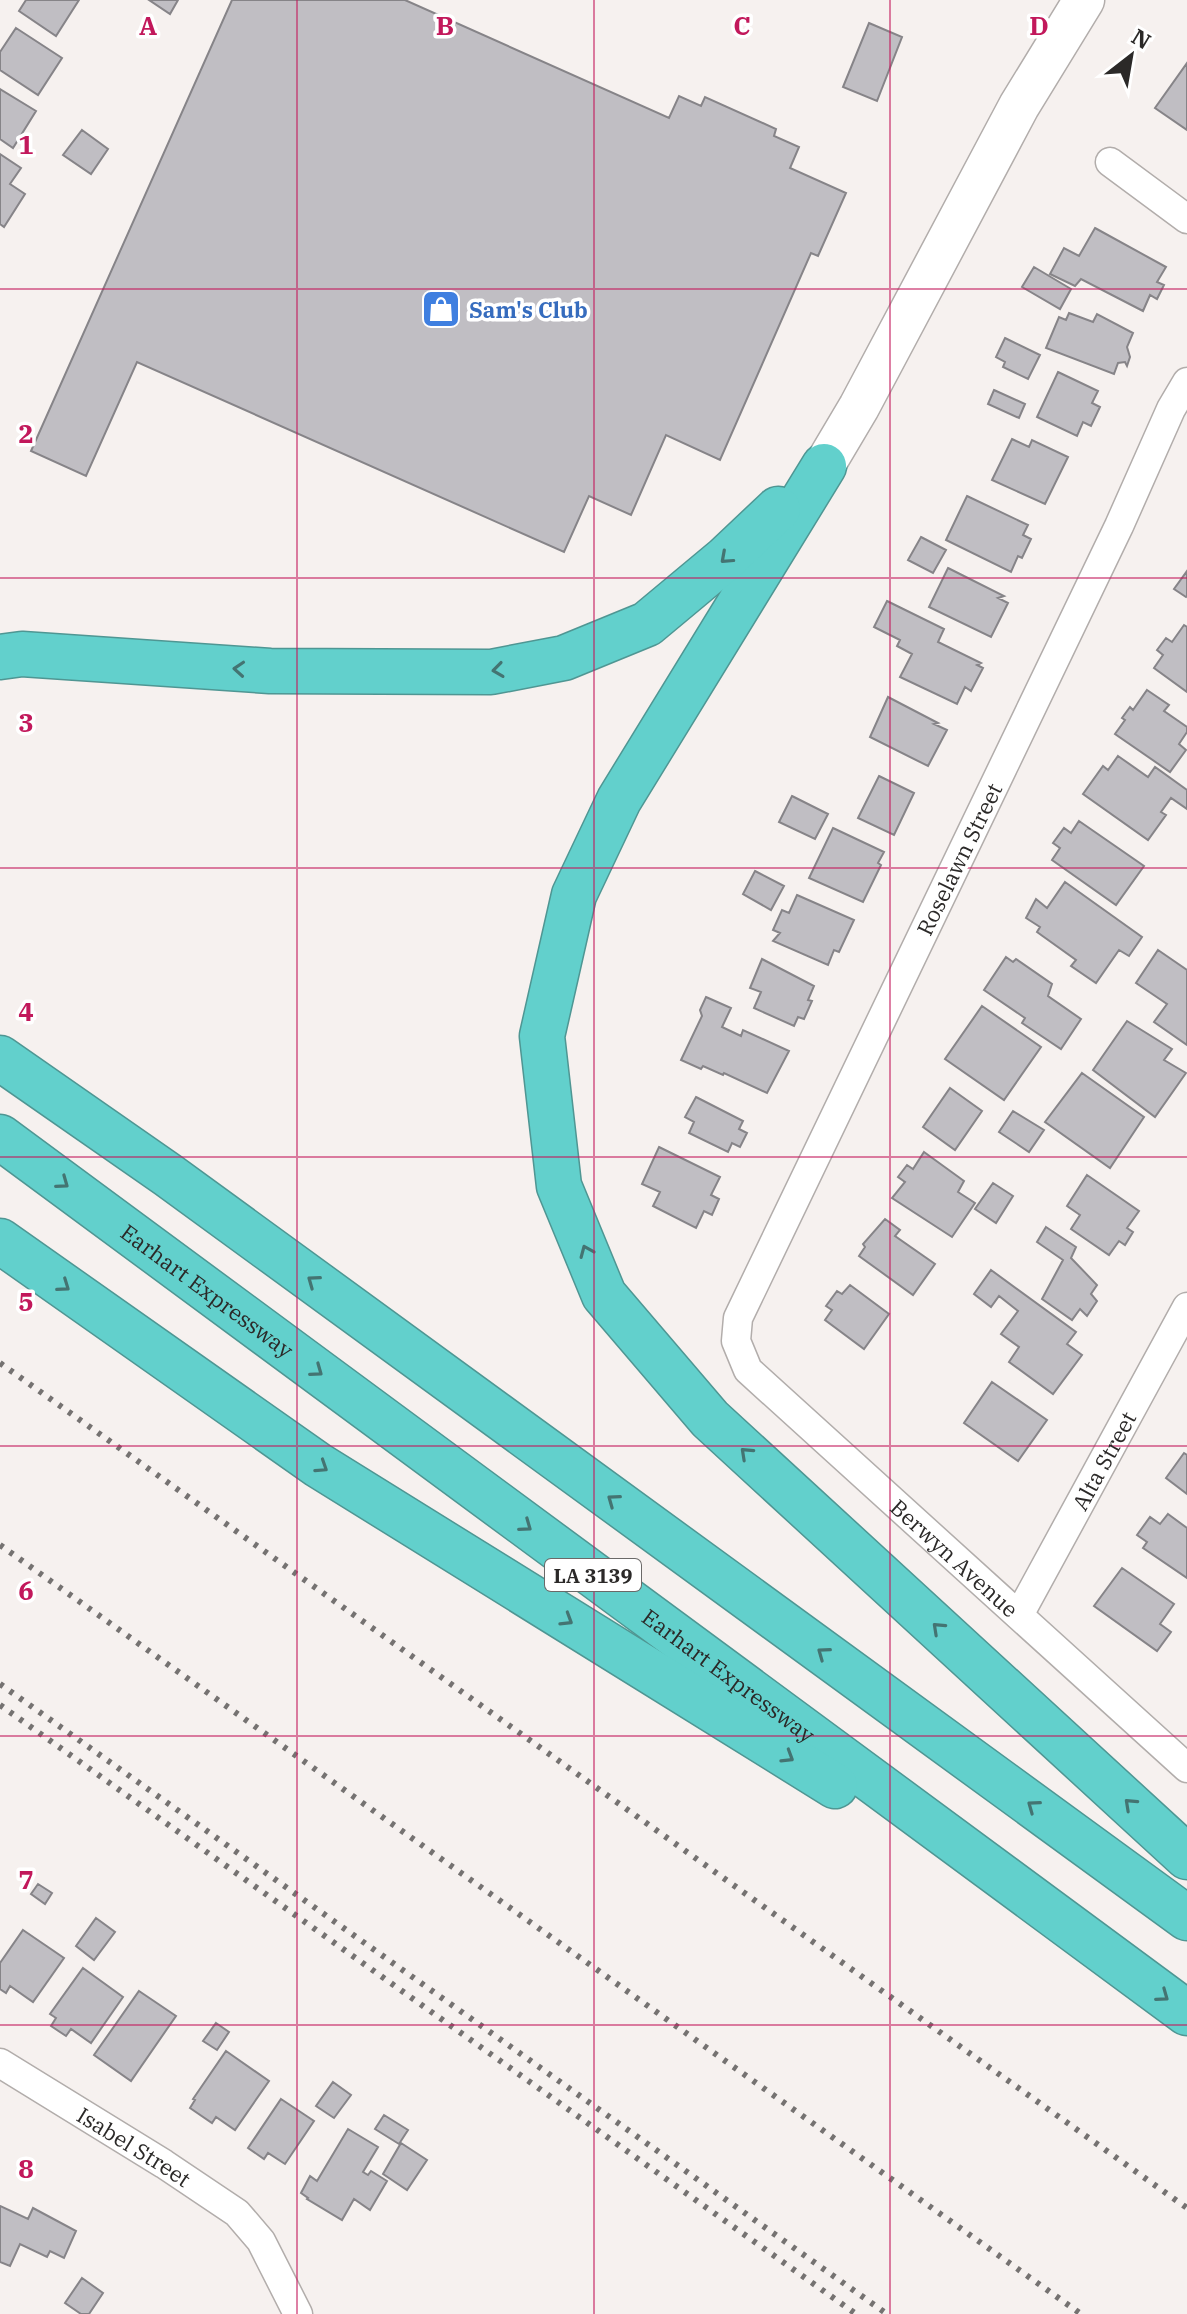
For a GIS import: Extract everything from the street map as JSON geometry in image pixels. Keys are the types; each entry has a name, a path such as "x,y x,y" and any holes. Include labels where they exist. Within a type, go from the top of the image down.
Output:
{"highway":[{"path":"0,657 22,654 270,671 443,672 491,672 564,658 647,624 725,559 824,466"},
{"path":"824,466 619,800 574,895 542,1036 559,1186 604,1295 710,1419 1187,1857"},
{"name":"LA 3139","path":"0,1058 168,1175 1187,1918"},
{"name":"Earhart Expressway","path":"0,1137 1187,2013"},
{"path":"0,1241 318,1465 1111,1958"}],"street":[{"path":"824,466 859,407 1019,106 1084,0"},
{"path":"1110,162 1187,219"},
{"name":"Roselawn Street","path":"738,1338 738,1318 1119,526 1171,409 1187,382"},
{"name":"Alta Street","path":"1019,1615 1187,1307"},
{"name":"Berwyn Avenue","path":"738,1338 736,1341 748,1370 1187,1768"},
{"name":"Isabel Street","path":"0,2063 237,2213 261,2241 298,2314"}],"building":[{"path":"26,0 79,0 56,36 19,11"},
{"path":"149,0 178,0 170,14"},
{"name":"Sam's Club","path":"232,0 405,0 669,118 679,96 701,106 705,97 776,129 774,136 799,147 790,168 846,193 818,256 811,253 720,460 666,435 631,515 589,496 564,552 137,362 86,476 31,451"},
{"path":"869,23 902,37 877,101 843,87"},
{"path":"16,28 62,58 38,95 0,70 0,52"},
{"path":"1187,63 1187,130 1155,108"},
{"path":"0,89 36,111 13,148 0,139"},
{"path":"82,130 108,149 91,174 63,155"},
{"path":"0,154 21,168 10,184 25,194 4,227 0,224"},
{"path":"1095,228 1166,267 1157,282 1164,285 1157,299 1150,295 1143,311 1081,279 1075,286 1050,274 1064,248 1079,256"},
{"path":"1034,267 1071,289 1060,309 1022,287"},
{"path":"1069,313 1093,322 1097,314 1133,333 1127,347 1130,357 1127,366 1125,362 1118,363 1114,374 1046,348 1059,317 1066,320"},
{"path":"1005,338 1040,355 1028,379 1003,367 1005,362 996,357"},
{"path":"1058,372 1098,391 1092,403 1100,407 1091,426 1083,422 1077,436 1037,417"},
{"path":"994,390 1025,404 1019,418 988,404"},
{"path":"1012,439 1029,447 1032,440 1068,457 1045,504 992,480"},
{"path":"967,496 1028,525 1023,535 1031,539 1011,572 946,540"},
{"path":"921,537 946,550 933,573 908,560"},
{"path":"948,568 1004,596 998,598 1008,603 991,637 929,607"},
{"path":"1187,571 1187,596 1186,597 1174,589"},
{"path":"887,601 944,629 938,642 981,663 977,665 983,668 971,691 965,687 957,704 900,677 912,654 897,646 900,640 874,627"},
{"path":"1184,625 1187,627 1187,692 1154,668 1163,655 1157,650 1166,638 1172,642"},
{"path":"1147,690 1169,705 1164,711 1187,727 1179,744 1186,750 1170,772 1115,734 1130,707 1133,710"},
{"path":"888,697 947,730 928,766 870,737"},
{"path":"1118,756 1148,777 1155,767 1187,790 1187,809 1171,798 1161,812 1166,815 1148,840 1083,794 1103,766 1108,770"},
{"path":"879,776 914,793 894,835 858,818"},
{"path":"792,796 828,814 815,839 779,822"},
{"path":"1079,821 1144,866 1116,905 1052,860 1060,848 1053,843 1064,828 1071,833"},
{"path":"833,828 884,852 863,902 809,878"},
{"path":"755,871 784,886 771,910 743,894"},
{"path":"1065,882 1142,937 1129,956 1119,950 1096,983 1071,966 1076,960 1037,932 1040,927 1026,918 1036,899 1047,908"},
{"path":"797,895 854,920 839,952 834,950 828,965 773,941 780,933 773,930 782,910 789,913"},
{"path":"1158,950 1187,970 1187,1045 1154,1022 1167,1004 1136,983"},
{"path":"1006,957 1013,962 1016,959 1052,984 1048,996 1081,1019 1061,1049 1022,1023 1025,1018 984,990"},
{"path":"762,959 814,986 808,1000 812,1001 804,1019 798,1017 794,1026 754,1008 761,992 750,988"},
{"path":"706,997 731,1008 722,1027 741,1036 743,1030 789,1051 767,1093 724,1073 703,1066 701,1069 681,1060 702,1016 700,1010"},
{"path":"982,1006 1041,1047 1004,1100 945,1059"},
{"path":"1127,1021 1172,1049 1164,1060 1186,1073 1155,1117 1093,1070"},
{"path":"1082,1073 1144,1117 1110,1168 1045,1122"},
{"path":"950,1088 982,1111 955,1150 923,1127"},
{"path":"696,1097 743,1121 739,1129 747,1133 740,1147 732,1143 728,1152 689,1133 694,1122 685,1117"},
{"path":"1013,1111 1044,1130 1029,1152 999,1132"},
{"path":"659,1147 720,1177 711,1195 719,1199 712,1215 704,1211 696,1228 653,1206 660,1192 642,1184"},
{"path":"924,1152 964,1181 958,1192 975,1203 952,1237 892,1198 905,1182 898,1177 907,1165 913,1169"},
{"path":"1087,1175 1139,1211 1127,1228 1133,1232 1125,1245 1119,1241 1109,1255 1071,1229 1080,1215 1067,1206"},
{"path":"993,1183 1013,1196 996,1223 975,1209"},
{"path":"885,1219 900,1230 895,1236 935,1264 913,1295 859,1256 865,1247 863,1244"},
{"path":"1046,1227 1076,1247 1071,1258 1097,1285 1091,1294 1097,1301 1087,1316 1080,1309 1072,1320 1042,1299 1063,1260 1037,1242"},
{"path":"991,1270 1076,1332 1067,1344 1082,1355 1053,1394 1009,1362 1019,1347 1001,1334 1018,1311 999,1296 991,1307 974,1294"},
{"path":"850,1285 889,1314 864,1349 825,1320 832,1310 826,1306 837,1291 842,1294"},
{"path":"992,1382 1047,1420 1018,1461 964,1423"},
{"path":"1184,1453 1187,1455 1187,1494 1166,1478"},
{"path":"1168,1514 1187,1528 1187,1578 1143,1548 1147,1542 1137,1535 1150,1517 1160,1524"},
{"path":"1122,1568 1174,1604 1160,1624 1171,1632 1157,1651 1094,1606"},
{"path":"38,1884 52,1893 45,1904 31,1894"},
{"path":"96,1918 115,1932 94,1960 76,1946"},
{"path":"23,1930 64,1958 33,2002 10,1986 6,1993 0,1989 0,1963"},
{"path":"83,1968 123,1997 91,2043 71,2029 66,2036 51,2026 56,2018 50,2014"},
{"path":"139,1991 176,2016 131,2081 94,2055"},
{"path":"216,2023 229,2032 217,2050 203,2041"},
{"path":"226,2051 269,2081 235,2130 216,2117 212,2123 190,2108"},
{"path":"333,2082 351,2095 334,2118 316,2106"},
{"path":"281,2099 314,2121 285,2164 268,2153 264,2159 248,2148"},
{"path":"384,2115 408,2130 399,2144 375,2129"},
{"path":"348,2129 378,2147 363,2172 368,2175 371,2171 387,2181 370,2210 354,2199 342,2220 301,2193 310,2176 317,2181"},
{"path":"401,2143 427,2160 407,2190 383,2174"},
{"path":"0,2206 28,2219 33,2208 76,2231 64,2258 50,2251 47,2257 20,2244 10,2266 0,2262"},
{"path":"82,2278 103,2293 89,2314 81,2314 65,2303"}],"railway":[{"path":"0,1363 1187,2208"},
{"path":"0,1545 1081,2314"},
{"path":"0,1684 887,2314"},
{"path":"0,1705 856,2314"}],"place":[{"name":"Sam's Club","path":"441,309"}]}
